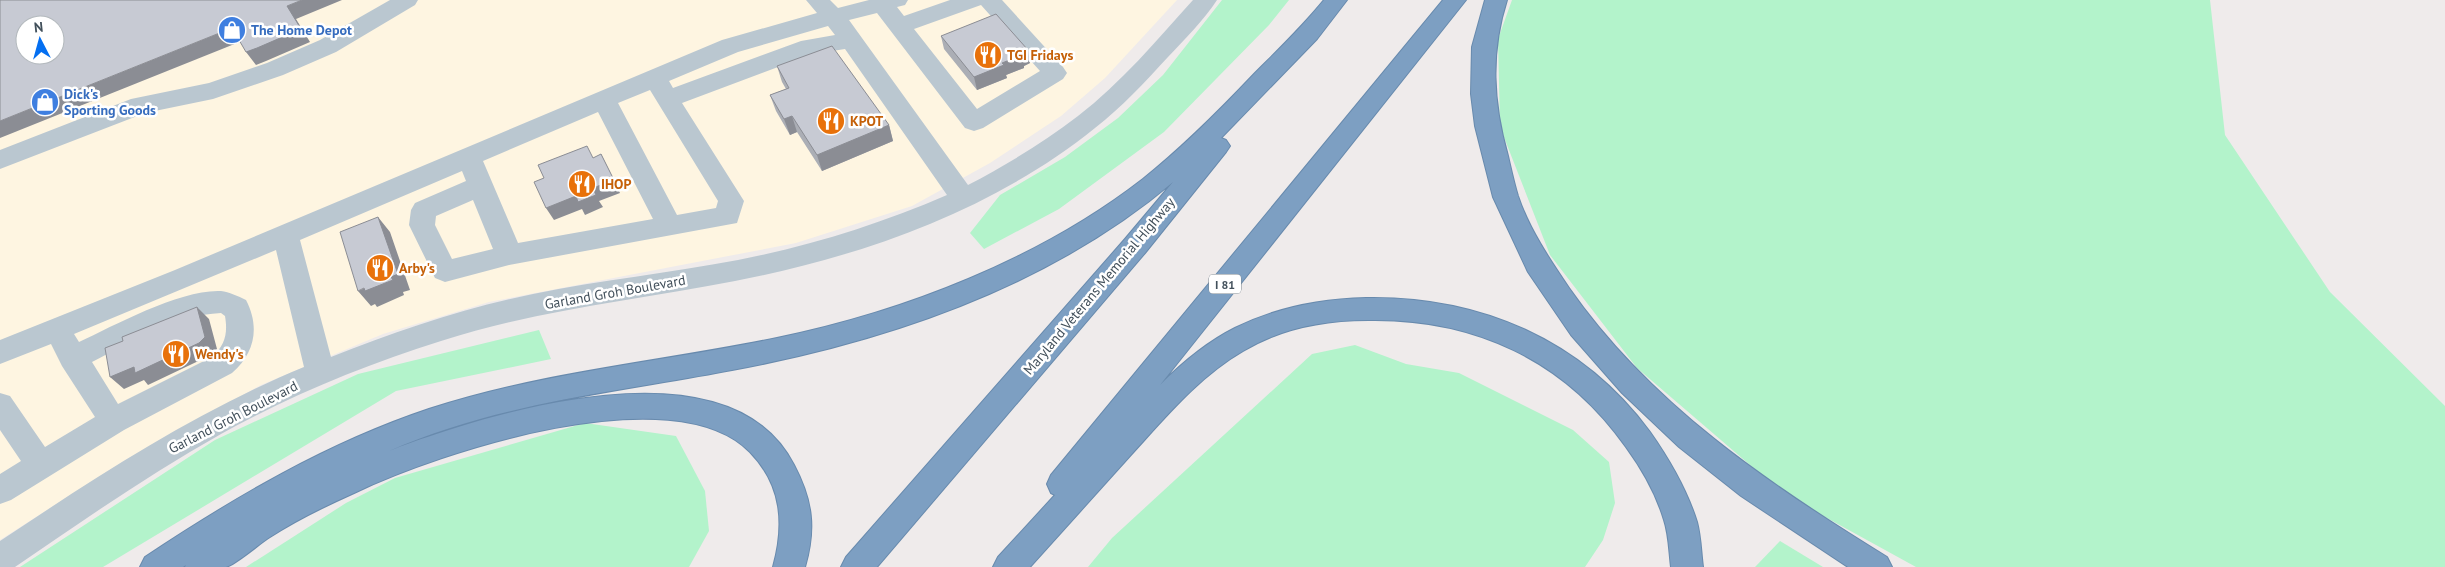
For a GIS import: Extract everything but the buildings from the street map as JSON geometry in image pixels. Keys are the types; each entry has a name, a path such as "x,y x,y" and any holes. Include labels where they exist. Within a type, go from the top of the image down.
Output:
{"highway":[{"name":"I 81","path":"995,567 1455,0"},
{"path":"1496,0 1487,24 1482,61 1482,95 1490,150 1504,194 1534,260 1568,309 1608,358 1644,397 1690,439 1742,480 1812,530 1876,567"},
{"path":"156,567 260,501 340,459 404,431 471,409 537,393 743,357 819,341 880,323 944,300 1010,271 1066,241 1149,187 1188,154 1329,10"},
{"name":"Maryland Veterans Memorial Highway","path":"857,567 1134,246 1329,10"},
{"path":"1009,567 1164,398 1232,343 1275,324 1320,311 1366,307 1409,308 1458,316 1514,335 1558,358 1594,387 1632,428 1660,473 1683,528 1687,567"},
{"path":"202,567 269,521 342,484 405,457 471,434 534,419 617,407 674,406 714,415 746,430 769,450 786,479 794,508 796,542 789,567"}],"street":[{"path":"0,160 140,105 213,91 275,69 328,46 407,0"},
{"path":"817,0 835,18 964,199"},
{"path":"900,26 973,0"},
{"path":"0,352 286,236 730,46 889,2 900,26 974,122 1055,72 989,0"},
{"name":"Garland Groh Boulevard","path":"0,559 167,450 242,409 320,372 403,341 470,320 532,306 802,257 911,221 964,199 1031,161 1087,122 1136,77 1206,0"},
{"path":"668,100 809,47 851,40"},
{"path":"480,186 424,210 422,225 445,271 509,255 728,216 731,201 654,77"},
{"path":"603,99 670,226"},
{"path":"469,157 509,255"},
{"path":"286,236 320,372"},
{"path":"0,490 35,457 113,421 222,365 232,357 239,346 242,320 236,308 222,302 194,306 124,333 72,358"},
{"path":"58,330 72,358 113,421"},
{"path":"0,405 35,457"},
{"path":"0,432 13,447 35,457"}],"shaded area":[{"path":"0,0 1177,0 1105,78 1061,116 990,163 912,206 796,243 489,302 383,334 261,385 127,459 0,540"}],"green space":[{"path":"1222,0 1289,0 1269,25 1164,132 1059,209 984,249 970,233 1000,195 1065,157 1118,118 1163,75"},
{"path":"1512,0 2210,0 2225,135 2330,292 2445,406 2445,567 1916,567 1785,495 1637,368 1550,255 1500,127 1498,39"},
{"path":"539,330 551,359 396,391 103,567 20,567 215,440 358,374"},
{"path":"1355,345 1406,364 1459,373 1573,430 1609,462 1615,503 1603,540 1585,567 1088,567 1112,538 1312,354"},
{"path":"585,423 676,436 705,491 709,531 689,567 246,567 346,503 395,478"},
{"path":"1780,541 1823,567 1755,567"}],"place":[{"name":"The Home Depot","path":"232,30"},
{"name":"TGI Fridays","path":"988,55"},
{"name":"Dick's Sporting Goods","path":"45,102"},
{"name":"KPOT","path":"831,121"},
{"name":"IHOP","path":"582,184"},
{"name":"Arby's","path":"380,268"},
{"name":"Wendy's","path":"176,354"}]}
